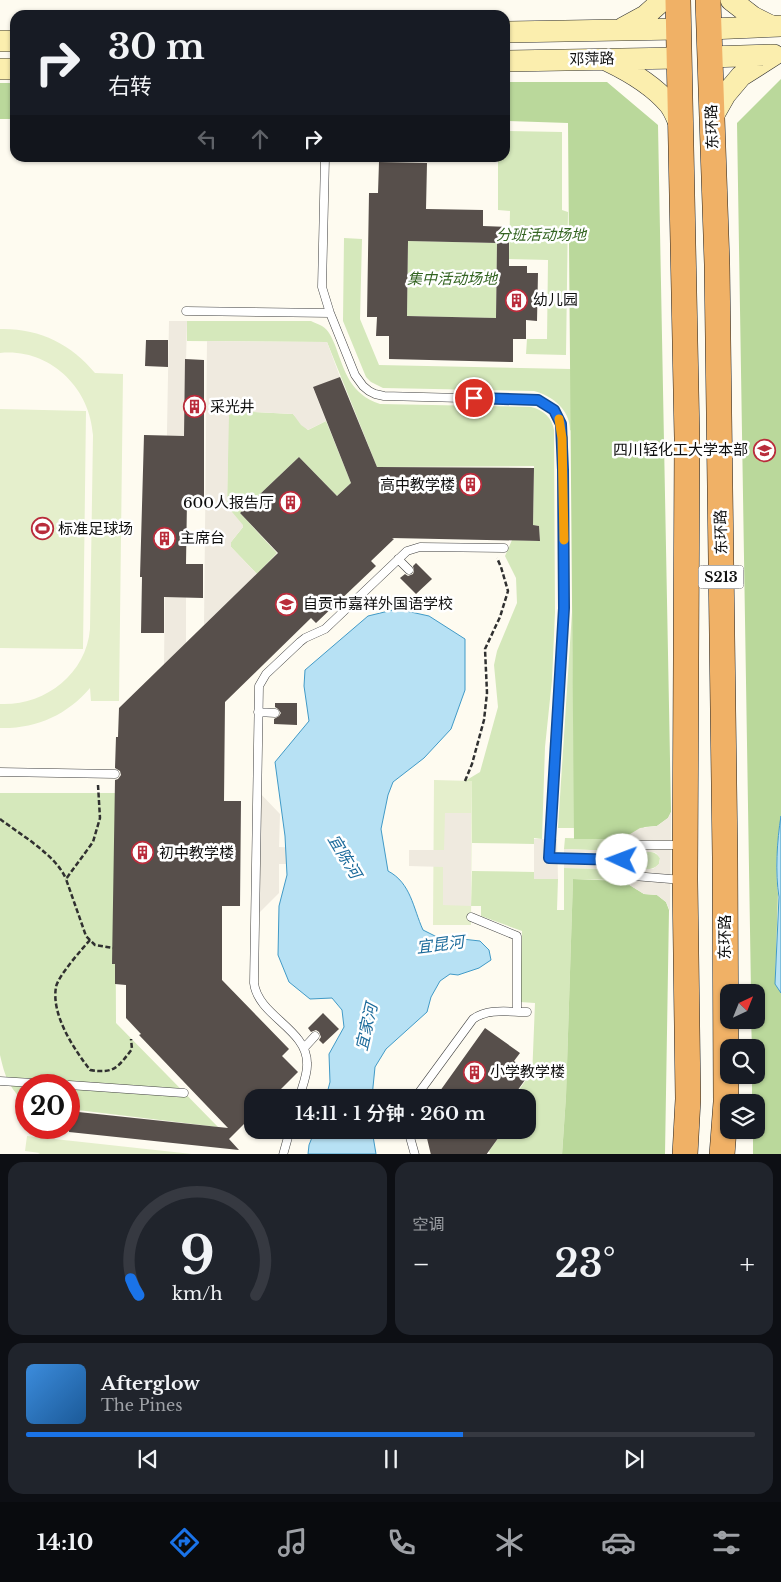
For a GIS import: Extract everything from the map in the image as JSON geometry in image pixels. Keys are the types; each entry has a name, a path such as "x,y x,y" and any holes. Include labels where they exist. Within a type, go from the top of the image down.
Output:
{"highway":[{"name":"S213","path":"678,0 687,438 685,880 688,1099 685,1154"},
{"name":"东环路","path":"708,0 717,264 725,867 726,1102 722,1154"}],"main road":[{"path":"619,30 645,16 663,0"},
{"path":"731,0 752,17 776,26"},
{"path":"709,29 776,26"},
{"name":"邓萍路","path":"510,32 678,29"},
{"path":"709,57 777,55"},
{"path":"712,118 724,96 741,76 777,55"},
{"name":"邓萍路","path":"510,61 678,58"},
{"path":"604,59 632,73 658,92 670,106 680,126"}],"lane":[{"path":"325,162 322,286 330,313 355,376 363,386 375,394 384,396 533,399 549,406 558,417 562,438 564,608 549,858 622,860"},
{"path":"186,311 330,313"},
{"path":"301,1089 308,1065 304,1048 263,1004 255,991 259,686 266,674 302,640 325,629 407,551 420,546 504,548"},
{"path":"398,559 409,570"},
{"path":"258,712 274,713"},
{"path":"0,772 115,774"},
{"path":"685,845 621,845 622,875 685,880"},
{"path":"471,917 517,936 517,1012"},
{"path":"422,1089 473,1019 478,1015 489,1012 526,1012"},
{"path":"304,1048 315,1036"},
{"path":"0,1081 15,1082"},
{"path":"80,1086 184,1093"},
{"path":"283,1154 287,1139"},
{"path":"411,1139 415,1154"}],"path":[{"path":"464,781 472,764 484,720 487,693 485,649 500,617 508,591 501,567 492,548"},
{"path":"66,879 93,842 100,818 97,774"},
{"path":"0,819 40,849 63,873 86,936 95,945 113,948"},
{"path":"90,940 78,952 56,985 56,1004 62,1024 79,1055 90,1070 103,1072 112,1070 120,1065 132,1049 132,1039"}],"green space":[{"name":"四川轻化工大学本部","path":"781,79 781,816 777,855 778,894 775,984 781,993 781,1154 753,1154 753,1139 765,1139 765,1094 752,1094 752,1084 765,1084 765,1039 752,1039 751,1029 765,1029 765,984 751,984 737,123"},
{"path":"510,82 607,82 658,125 671,812 668,818 657,826 645,827 622,839 574,839 568,123 510,121"},
{"path":"0,83 10,83 10,119 0,119"},
{"name":"分班活动场地","path":"510,131 562,132 562,210 568,212 566,355 526,354 527,339 547,339 548,260 509,259 510,211 498,210 498,162 510,162"},
{"path":"344,238 362,239 360,319 379,365 571,369 572,431 570,430 564,410 548,396 534,391 383,388 371,382 366,377 343,321"},
{"name":"集中活动场地","path":"408,241 497,243 496,318 407,316"},
{"path":"187,321 311,321 322,326 328,332 350,381 355,388 370,400 380,404 531,407 540,410 549,418 554,430 555,612 552,680 545,747 542,839 534,838 534,844 472,843 472,781 465,781 480,772 498,707 494,665 497,651 517,603 516,578 505,556 512,540 540,541 539,526 533,525 534,466 377,467 327,342 187,341"},
{"path":"0,329 28,331 53,340 76,354 95,373 123,374 119,701 91,701 90,688 81,698 61,713 38,723 13,728 0,728 0,704 32,700 47,693 71,673 87,646 90,629 93,435 90,417 84,401 64,374 50,364 35,357 18,353 0,353"},
{"name":"标准足球场","path":"0,409 86,411 83,649 0,648"},
{"path":"237,411 293,414 308,430 326,421 351,483 337,496 299,457 240,513 277,553 257,574 231,547 231,542 243,527 227,507 228,419 229,415"},
{"path":"572,612 575,828 558,828"},
{"path":"434,780 472,781 471,925 433,925"},
{"path":"0,793 115,793 116,1023 218,1127 80,1110 80,1074 15,1074 15,1091 6,1076 0,1055"},
{"path":"565,838 617,839 617,851 564,849"},
{"path":"639,852 656,854 660,858 659,864 649,869 637,867 631,862 632,857"},
{"path":"564,868 617,869 617,880 573,879 566,1096 562,1154 490,1154 489,1151 498,1139 536,1139 536,1089 520,1089 528,1077 532,1078 535,1003 520,1002 522,931 481,916 481,906 471,906 472,871 534,872 535,879 558,879 557,910 564,910"},
{"path":"573,879 623,881 644,894 657,895 666,902 669,910 665,1154 562,1154 566,1096"},
{"path":"27,1139 54,1139 192,1154 38,1154 40,1153 25,1151"}],"shaded area":[{"path":"169,321 187,321 183,486 166,485"},
{"path":"207,341 327,342 340,377 313,388 326,421 308,430 301,425 293,414 237,411 229,415 227,506 243,525 231,542 231,547 257,574 204,625"},
{"path":"165,577 186,578 186,643 164,665"},
{"path":"257,790 280,814 279,847 303,848 303,864 279,864 279,893 255,917"},
{"path":"671,812 670,911 666,902 657,895 644,894 623,881 617,880 617,869 564,868 564,849 617,851 617,839 622,839 640,828 657,826 668,818","holes":["639,852 653,852 660,858 659,864 653,869 638,869 631,862 632,857"]},
{"path":"445,813 471,813 471,906 443,905 443,867 409,866 409,850 444,850"},
{"path":"534,839 557,839 558,879 534,879"}],"water":[{"path":"397,609 429,616 465,639 465,690 451,729 424,758 393,782 388,795 381,829 388,871 396,876 407,889 423,930 435,936 480,941 489,950 491,960 479,968 458,975 450,974 440,981 431,997 427,1012 386,1049 375,1067 373,1089 328,1089 330,1082 329,1054 344,1027 342,1010 332,998 310,999 289,982 278,955 279,906 287,875 285,836 275,762 309,721 304,686 305,670 368,616"},
{"path":"781,816 781,993 775,984 779,897 777,856"},
{"path":"311,1139 374,1139 376,1154 308,1154"}],"building":[{"name":"幼儿园","path":"379,162 427,163 426,209 483,210 483,226 509,227 509,266 527,266 527,273 538,273 537,321 526,320 526,339 513,339 513,362 389,359 389,336 376,336 377,317 367,317 369,193 378,193","holes":["408,241 497,243 496,318 407,316"]},
{"path":"146,340 168,340 168,367 145,366"},
{"path":"185,359 204,360 204,501 187,500 186,564 203,564 203,598 164,597 164,633 141,633 142,577 140,577 144,435 184,436"},
{"path":"340,377 377,467 534,468 533,525 539,526 540,541 392,538 394,539 371,561 376,566 316,623 311,618 225,702 224,801 241,801 240,906 222,906 222,980 289,1049 282,1056 298,1072 281,1089 244,1089 244,1124 229,1139 239,1150 80,1133 80,1112 228,1128 139,1035 141,1034 126,1018 126,985 115,984 115,964 112,964 115,780 121,775 120,771 115,768 119,708 278,553 240,513 299,457 337,496 351,483 313,387"},
{"path":"416,563 432,579 416,594 400,578 405,574 408,576 413,574 413,566"},
{"path":"275,703 297,703 297,725 274,724 274,719 281,713 275,707"},
{"path":"323,1013 339,1029 323,1044 319,1040 321,1037 319,1032 316,1030 311,1032 308,1028"},
{"name":"小学教学楼","path":"485,1028 520,1053 514,1061 530,1073 518,1089 441,1089"},
{"path":"427,1139 498,1139 487,1154 431,1154"}],"slow traffic":[{"path":"559,419 562,438 564,540"}],"place":[{"name":"幼儿园","path":"517,300"},
{"name":"采光井","path":"194,407"},
{"name":"四川轻化工大学本部","path":"764,450"},
{"name":"高中教学楼","path":"471,485"},
{"name":"600人报告厅","path":"290,503"},
{"name":"标准足球场","path":"42,529"},
{"name":"主席台","path":"164,538"},
{"name":"自贡市嘉祥外国语学校","path":"287,604"},
{"name":"初中教学楼","path":"143,853"},
{"name":"小学教学楼","path":"474,1072"}],"route":[{"path":"474,398 538,400 554,410 561,424 564,608 549,858 622,860"}],"water label":[{"name":"宜陈河","path":"345,856"},
{"name":"宜昆河","path":"440,944"},
{"name":"宜家河","path":"366,1027"}]}
